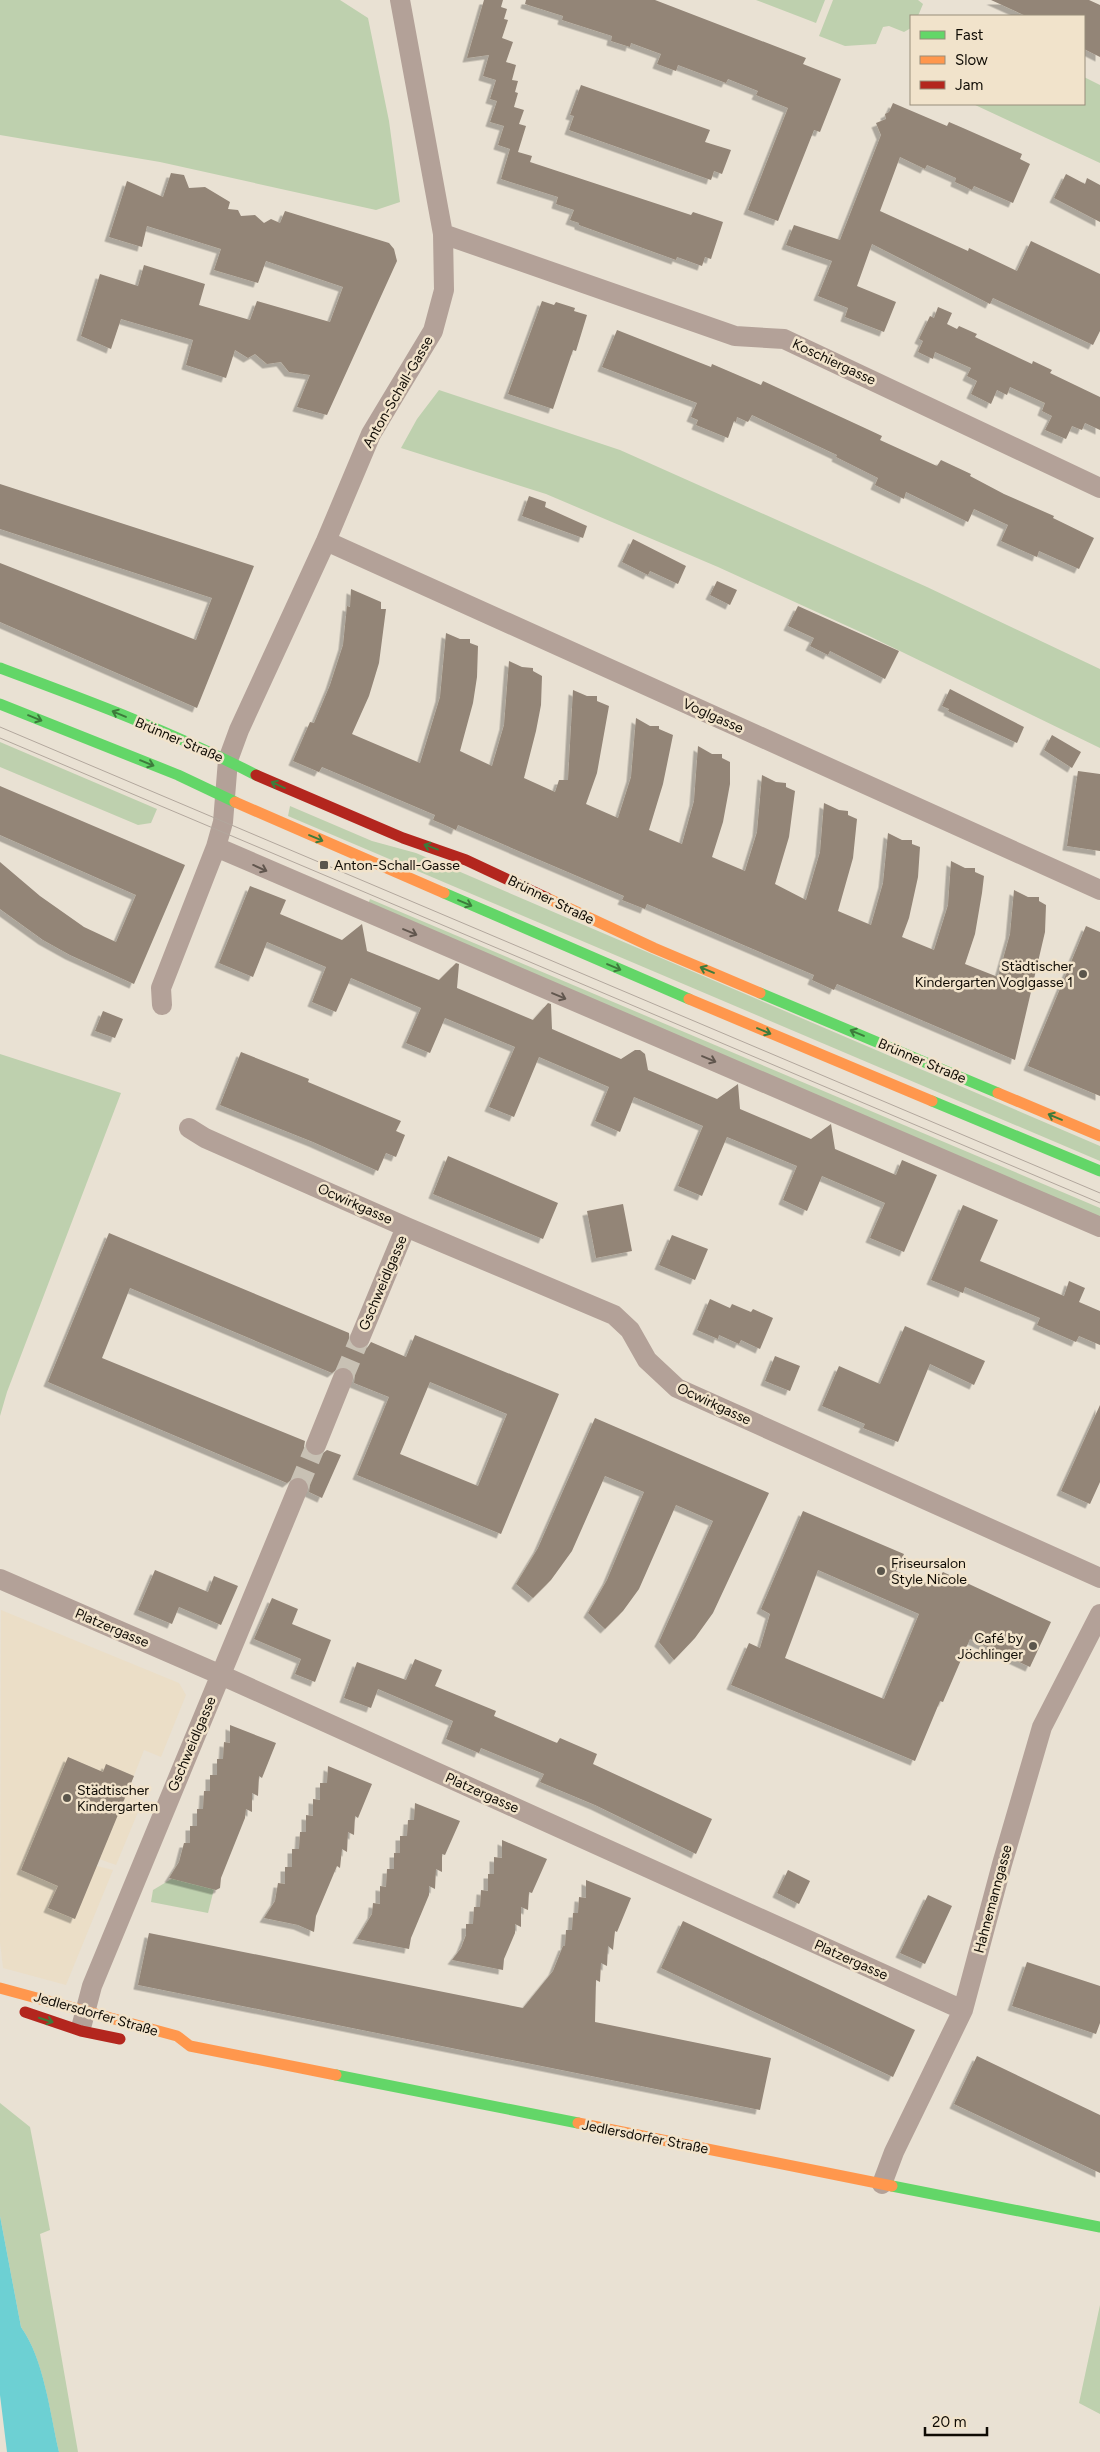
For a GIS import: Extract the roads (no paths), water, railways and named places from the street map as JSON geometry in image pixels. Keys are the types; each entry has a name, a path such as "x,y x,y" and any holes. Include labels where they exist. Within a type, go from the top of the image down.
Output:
{"main road":[{"name":"Brünner Straße","path":"0,668 62,690 228,760 284,788 403,838 466,860 654,948 1100,1136"},
{"path":"0,704 178,776 706,1006 1100,1171"},
{"name":"Jedlersdorfer Straße","path":"0,1988 127,2040"},
{"name":"Jedlersdorfer Straße","path":"12,2008 177,2036 190,2046"},
{"name":"Jedlersdorfer Straße","path":"174,2050 190,2046 1100,2227"}],"street":[{"name":"Anton-Schall-Gasse","path":"224,797 228,760 238,730 326,541 371,434 433,331 444,290 443,234 400,0"},
{"name":"Koschiergasse","path":"443,234 735,336 784,339 1100,488"},
{"name":"Voglgasse","path":"326,541 1100,890"},
{"path":"162,1005 161,988 216,847 223,822 224,797"},
{"path":"216,847 1100,1227"},
{"name":"Ocwirkgasse","path":"188,1128 205,1138 406,1228 614,1315 630,1330 647,1360 677,1388 1100,1578"},
{"name":"Gschweidlgasse","path":"360,1338 406,1228"},
{"path":"316,1445 343,1378"},
{"name":"Gschweidlgasse","path":"83,2021 96,1977 298,1488"},
{"name":"Platzergasse","path":"0,1579 221,1675 963,2010"},
{"name":"Hahnemanngasse","path":"882,2184 894,2152 963,2010 1002,1864 1042,1727 1100,1614"}],"water":[{"path":"0,2216 21,2327 29,2340 41,2370 59,2452 7,2452 0,2395"}],"tunnel":[{"path":"343,1378 360,1338"},
{"path":"298,1488 316,1445"}],"tram line":[{"path":"0,727 1100,1193"},
{"path":"0,738 1100,1203"}],"place":[{"name":"Anton-Schall-Gasse","path":"324,865"},
{"name":"Städtischer Kindergarten Voglgasse 1","path":"1083,974"},
{"name":"Friseursalon Style Nicole","path":"881,1571"},
{"name":"Café by Jöchlinger","path":"1033,1646"},
{"name":"Städtischer Kindergarten","path":"67,1798"}]}
